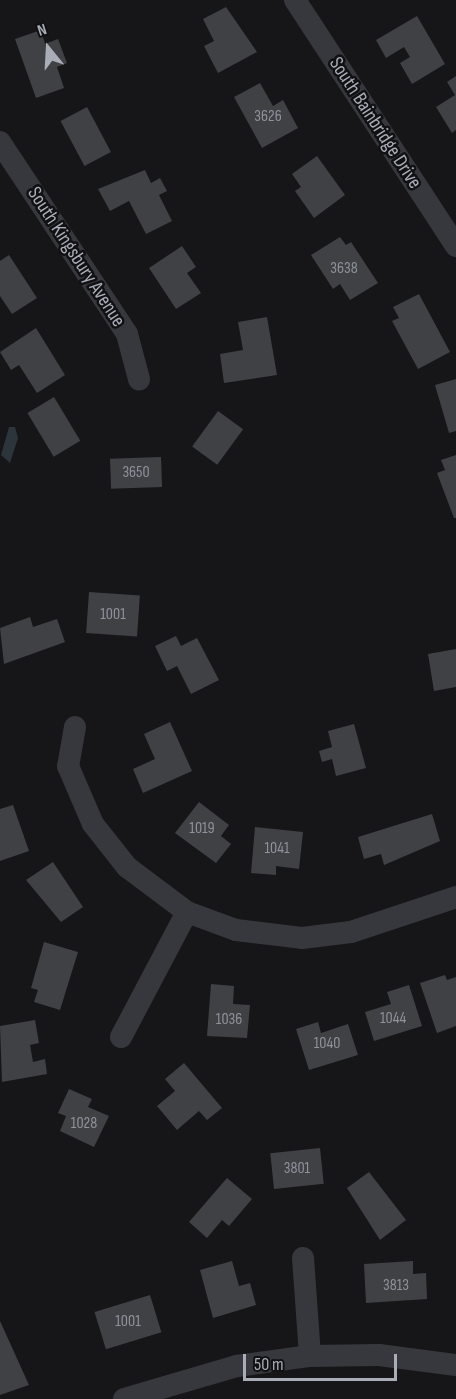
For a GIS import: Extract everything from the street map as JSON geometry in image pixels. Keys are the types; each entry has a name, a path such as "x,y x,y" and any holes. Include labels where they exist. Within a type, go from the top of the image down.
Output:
{"street":[{"name":"South Bainbridge Drive","path":"295,0 456,246"},
{"name":"South Kingsbury Avenue","path":"0,142 127,334 139,379"},
{"path":"75,727 68,766 93,824 143,882 187,912 236,930 302,939 351,932 456,897"},
{"path":"121,1037 187,912"},
{"path":"303,1258 310,1356"},
{"path":"124,1399 237,1366 310,1356 379,1355 456,1365"}],"shaded area":[{"path":"9,427 15,427 18,438 10,463 1,455"}],"building":[{"path":"226,7 257,52 218,73 204,46 214,41 203,19"},
{"path":"417,16 445,64 412,84 400,63 410,57 404,47 386,58 376,40"},
{"path":"41,30 45,44 58,39 67,63 57,67 64,88 36,98 15,39"},
{"path":"456,76 456,130 452,133 436,107 455,95 447,82"},
{"path":"260,83 273,106 283,100 298,128 262,148 234,97"},
{"path":"87,107 111,152 84,166 61,121"},
{"path":"317,156 345,195 314,218 295,191 301,187 292,174"},
{"path":"145,170 151,183 160,178 167,191 159,195 172,221 146,234 129,201 110,211 98,189"},
{"path":"340,237 346,245 351,242 378,283 350,300 340,284 333,289 311,255"},
{"path":"182,246 196,267 187,273 201,293 176,309 149,268"},
{"path":"9,255 37,298 12,314 0,296 0,261"},
{"path":"419,294 450,352 418,369 392,321 399,318 393,307"},
{"path":"267,317 277,375 224,383 220,354 243,350 238,322"},
{"path":"36,328 65,375 37,393 19,365 11,370 0,352"},
{"path":"456,379 456,431 449,433 435,385"},
{"path":"54,397 80,441 54,457 27,413"},
{"path":"218,411 243,429 217,465 192,447"},
{"path":"456,455 456,518 454,518 437,473 445,470 441,460"},
{"path":"161,457 162,487 111,489 110,459"},
{"path":"89,592 140,596 137,636 86,633"},
{"path":"30,617 33,627 57,619 65,642 4,664 0,628"},
{"path":"176,636 181,646 197,638 219,680 191,694 177,666 167,671 155,646"},
{"path":"456,649 456,687 434,691 428,654"},
{"path":"170,722 192,771 143,793 133,769 155,759 144,734"},
{"path":"354,724 366,768 336,776 332,759 322,762 319,751 332,747 328,731"},
{"path":"199,802 229,825 221,836 231,844 216,863 175,833"},
{"path":"13,805 29,851 0,861 0,809"},
{"path":"432,814 440,841 384,865 381,854 364,859 358,837"},
{"path":"255,827 303,832 299,869 276,866 276,875 251,873"},
{"path":"53,862 83,907 61,922 26,880"},
{"path":"44,942 78,952 60,1010 34,1002 38,990 31,988"},
{"path":"445,975 447,980 456,977 456,1026 437,1033 420,983"},
{"path":"211,984 234,986 233,1004 250,1005 247,1038 207,1036"},
{"path":"409,985 422,1026 374,1041 365,1012 391,1004 387,992"},
{"path":"35,1020 39,1043 30,1045 33,1062 45,1059 47,1074 2,1082 0,1026"},
{"path":"318,1022 321,1033 348,1024 358,1055 309,1070 296,1029"},
{"path":"184,1063 222,1108 207,1120 199,1111 177,1130 157,1106 175,1091 165,1079"},
{"path":"69,1089 92,1099 88,1107 109,1116 94,1147 60,1131 66,1116 58,1113"},
{"path":"320,1148 324,1184 274,1189 270,1153"},
{"path":"369,1172 406,1220 380,1240 347,1188"},
{"path":"227,1178 252,1199 229,1226 222,1220 207,1238 189,1222"},
{"path":"232,1261 239,1286 250,1283 256,1305 213,1318 200,1270"},
{"path":"413,1261 413,1274 426,1273 427,1299 366,1303 364,1264"},
{"path":"150,1295 161,1332 106,1349 95,1312"},
{"path":"0,1321 29,1385 0,1395"}]}
